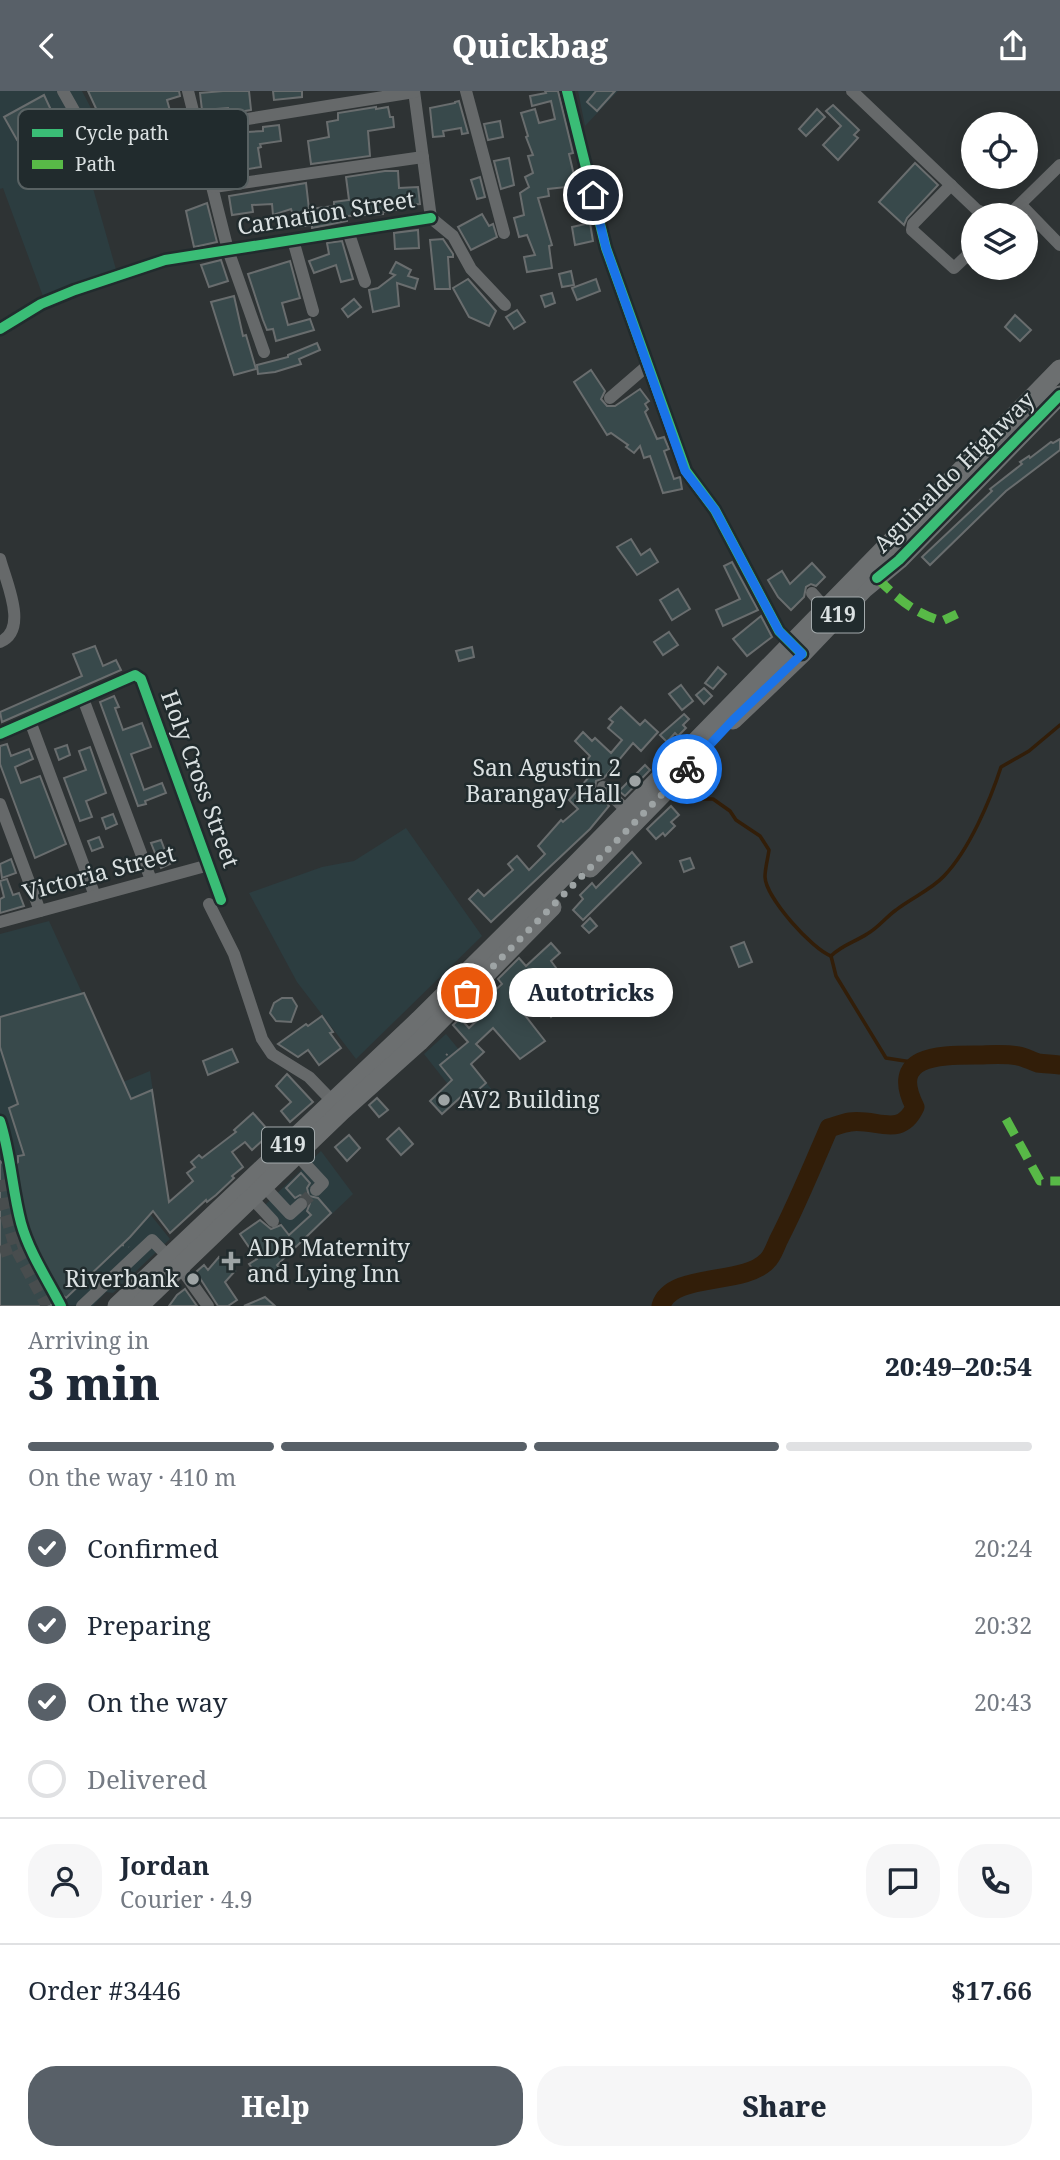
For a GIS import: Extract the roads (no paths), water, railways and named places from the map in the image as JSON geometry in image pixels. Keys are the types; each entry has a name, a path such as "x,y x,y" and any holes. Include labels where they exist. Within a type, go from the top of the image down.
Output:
{"highway":[{"name":"Aguinaldo Highway","path":"797,649 826,609 1060,369"},
{"name":"Aguinaldo Highway","path":"117,1306 169,1265 254,1188 337,1106 424,1026 797,649 899,560 1060,395"},
{"name":"Aguinaldo Highway","path":"254,1188 297,1155 337,1106"},
{"name":"Aguinaldo Highway","path":"139,1306 169,1265"}],"street":[{"path":"63,91 73,109"},
{"path":"188,91 193,109"},
{"path":"466,91 503,233"},
{"path":"567,91 606,248 685,471 715,510 779,631 797,649"},
{"path":"248,119 414,92 431,218 453,236 471,269 505,305"},
{"path":"859,93 970,203"},
{"path":"248,182 423,157"},
{"path":"1023,203 1060,165"},
{"path":"951,185 913,224 912,230 954,268 961,261"},
{"path":"214,189 228,250 264,352"},
{"name":"Carnation Street","path":"0,329 41,305 75,290 165,260 431,218"},
{"path":"1038,222 1060,245"},
{"path":"348,231 365,282"},
{"path":"293,240 313,311"},
{"path":"610,398 647,366"},
{"path":"0,559 15,617 15,629 6,640 0,642"},
{"path":"811,593 826,609"},
{"name":"Holy Cross Street","path":"82,697 135,674 141,679 209,865 215,902 262,1039 272,1054 309,1077 337,1106"},
{"path":"0,734 82,697 151,880"},
{"path":"30,721 94,896"},
{"path":"603,787 632,816"},
{"path":"0,804 5,831 40,911"},
{"name":"Victoria Street","path":"0,922 209,865"},
{"path":"0,1121 10,1159"},
{"path":"297,1155 323,1183 316,1190"},
{"path":"254,1188 290,1215 301,1204"},
{"path":"254,1188 273,1221"},
{"path":"82,1306 142,1249 169,1265 208,1306"}],"waterway":[{"path":"831,956 871,932 896,910 944,876 962,853 978,825 1001,767 1029,751 1060,725"},
{"path":"681,794 713,799 730,811 736,820 760,836 769,850 765,877 773,897 791,922 813,944 831,956"},
{"path":"831,956 836,976 886,1058 918,1063"},
{"path":"661,1306 667,1295 679,1288 742,1274 767,1261 829,1128 850,1122 895,1125 909,1117 915,1107 908,1077 913,1068 921,1062 946,1056 1002,1054 1038,1063 1060,1065"}],"tunnel":[{"path":"10,1159 17,1206 27,1243 59,1303"},
{"path":"0,1180 4,1209 15,1247 47,1306"},
{"path":"301,1204 316,1190"},
{"path":"0,1252 20,1245"}],"place":[{"name":"San Agustin 2 Barangay Hall","path":"635,781"},
{"name":"Autotricks","path":"467,993"},
{"name":"AV2 Building","path":"444,1100"},
{"name":"ADB Maternity and Lying Inn","path":"231,1261"},
{"name":"Riverbank","path":"193,1279"}]}
